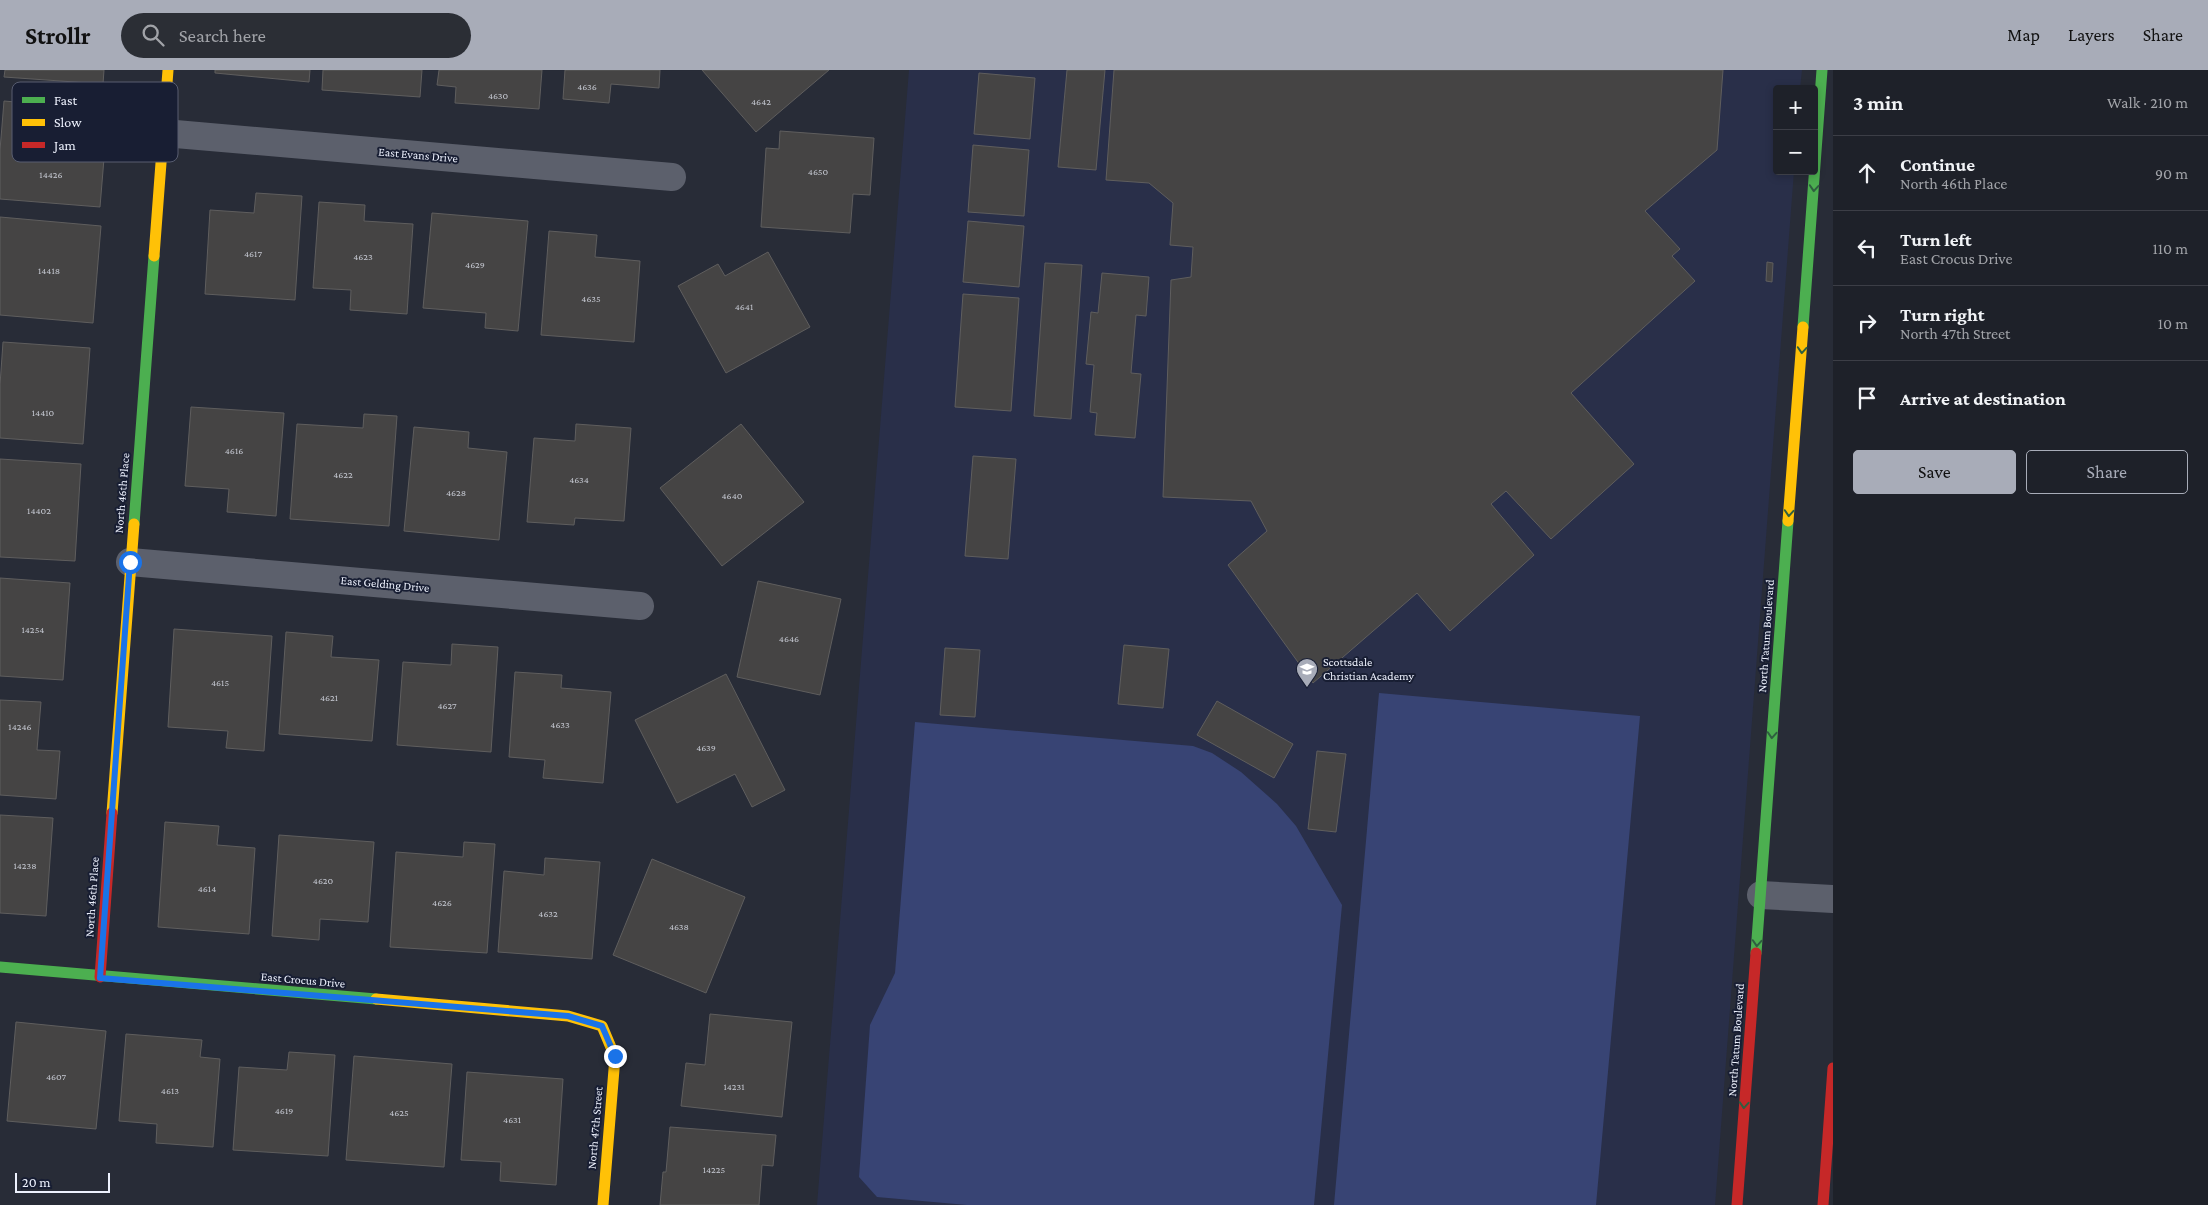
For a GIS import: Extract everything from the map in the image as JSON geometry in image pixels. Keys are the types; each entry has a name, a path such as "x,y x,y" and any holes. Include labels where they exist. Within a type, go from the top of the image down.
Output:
{"street":[{"name":"North Tatum Boulevard","path":"1737,1205 1822,70"},
{"name":"East Evans Drive","path":"178,134 672,177"},
{"name":"North 46th Place","path":"100,978 162,162"},
{"name":"East Gelding Drive","path":"130,562 640,606"},
{"path":"1761,895 1833,899"},
{"name":"East Crocus Drive","path":"0,968 100,978 568,1016 602,1026"},
{"name":"North 47th Street","path":"602,1026 615,1056 603,1205"},
{"path":"1823,1205 1833,1068"}],"shaded area":[{"name":"Scottsdale Christian Academy","path":"909,70 1802,70 1800,85 1773,85 1773,175 1794,175 1715,1205 817,1205"},
{"path":"1379,693 1640,716 1596,1205 1334,1205"},
{"path":"915,722 1193,746 1212,753 1241,772 1277,804 1296,826 1342,905 1314,1205 967,1205 877,1197 859,1177 870,1025 895,973"}],"building":[{"path":"5,70 104,70 103,82 4,77"},
{"path":"215,70 310,70 309,82 215,73"},
{"path":"323,70 422,70 420,97 322,90"},
{"path":"439,70 542,70 539,109 455,103 456,87 437,85"},
{"path":"565,70 660,70 659,88 611,84 609,103 563,99"},
{"path":"702,70 829,70 756,132"},
{"path":"1067,70 1105,70 1096,170 1058,167"},
{"path":"1114,70 1723,70 1717,150 1645,211 1680,249 1672,256 1695,281 1571,393 1634,464 1551,539 1506,491 1491,504 1534,555 1450,631 1417,593 1313,683 1228,565 1267,531 1251,501 1163,497 1171,280 1191,277 1193,247 1170,245 1173,203 1149,183 1106,180"},
{"path":"979,73 1035,78 1030,139 974,134"},
{"path":"4,101 12,102 12,162 104,162 100,207 0,199 0,150"},
{"path":"780,131 874,138 870,195 853,194 850,233 761,227 766,148 779,149"},
{"path":"973,145 1029,150 1024,216 968,212"},
{"path":"256,193 302,196 295,300 205,294 210,210 254,213"},
{"path":"319,202 365,205 364,221 413,224 407,314 350,310 351,290 313,288"},
{"path":"432,213 528,221 518,331 485,328 486,313 423,308"},
{"path":"0,217 101,226 93,323 0,315"},
{"path":"968,221 1024,226 1019,287 963,282"},
{"path":"549,231 597,235 595,257 640,261 634,342 541,335"},
{"path":"768,252 810,327 726,373 678,286 718,264 725,276"},
{"path":"1767,262 1773,263 1772,282 1766,281"},
{"path":"1045,263 1082,265 1071,419 1034,416"},
{"path":"1102,273 1149,277 1146,316 1136,315 1131,373 1141,374 1135,438 1095,435 1097,413 1090,412 1094,365 1086,364 1091,312 1098,313"},
{"path":"963,294 1019,298 1011,411 955,407"},
{"path":"3,342 90,348 83,444 0,438 0,385"},
{"path":"191,407 284,413 276,516 227,512 229,489 185,486"},
{"path":"364,414 397,416 389,526 290,519 297,424 363,428"},
{"path":"576,424 631,428 624,521 575,518 574,525 527,522 534,438 575,441"},
{"path":"741,424 804,502 722,566 660,488"},
{"path":"414,427 469,432 468,448 507,452 499,540 404,531"},
{"path":"973,456 1016,459 1008,559 965,556"},
{"path":"0,459 81,464 75,561 0,557"},
{"path":"0,578 70,583 63,680 0,676"},
{"path":"758,581 841,599 820,695 737,677"},
{"path":"174,629 272,636 264,751 226,748 228,731 168,727"},
{"path":"286,632 333,636 331,657 379,660 372,741 279,734"},
{"path":"452,644 498,647 491,752 397,745 403,662 451,665"},
{"path":"1124,645 1169,649 1163,708 1118,704"},
{"path":"945,648 980,650 975,717 940,715"},
{"path":"515,672 562,675 561,688 611,692 603,783 543,778 545,760 509,757"},
{"path":"726,674 785,790 752,807 735,774 677,803 635,720"},
{"path":"0,700 41,702 37,750 60,751 56,799 0,795"},
{"path":"1217,701 1293,744 1274,778 1197,735"},
{"path":"1317,751 1346,754 1336,832 1308,829"},
{"path":"0,815 53,818 46,916 0,913"},
{"path":"165,822 219,826 217,845 255,848 249,934 158,927"},
{"path":"279,835 374,842 368,922 320,919 319,940 272,936"},
{"path":"464,842 495,844 487,953 390,947 396,852 463,857"},
{"path":"545,858 600,862 592,959 498,952 504,871 544,875"},
{"path":"652,859 745,897 706,993 613,955"},
{"path":"710,1014 792,1022 782,1117 681,1106 686,1063 705,1065"},
{"path":"16,1022 106,1031 96,1129 7,1121"},
{"path":"126,1034 202,1040 200,1057 220,1059 213,1147 156,1143 157,1124 119,1121"},
{"path":"289,1052 335,1055 328,1156 233,1150 239,1067 287,1070"},
{"path":"354,1056 452,1064 444,1167 346,1160"},
{"path":"467,1072 563,1079 556,1185 500,1181 501,1162 461,1160"},
{"path":"670,1127 776,1135 773,1166 762,1165 759,1205 660,1205 663,1172 666,1172"}],"traffic: fast":[{"path":"1803,327 1822,70"},
{"path":"134,524 154,256"},
{"path":"1756,953 1788,521"},
{"path":"0,967 376,999"}],"traffic: slow":[{"path":"167,82 168,70"},
{"path":"154,256 161,162"},
{"path":"1788,521 1803,327"},
{"path":"112,813 134,524"},
{"path":"376,999 568,1016 602,1026 615,1057 603,1205"}],"traffic: jam":[{"path":"100,977 112,813"},
{"path":"1737,1205 1756,953"},
{"path":"1823,1205 1833,1068"}],"place":[{"name":"Scottsdale Christian Academy","path":"1307,688"}],"route":[{"path":"130,562 100,978 568,1016 602,1026 615,1056"}]}
